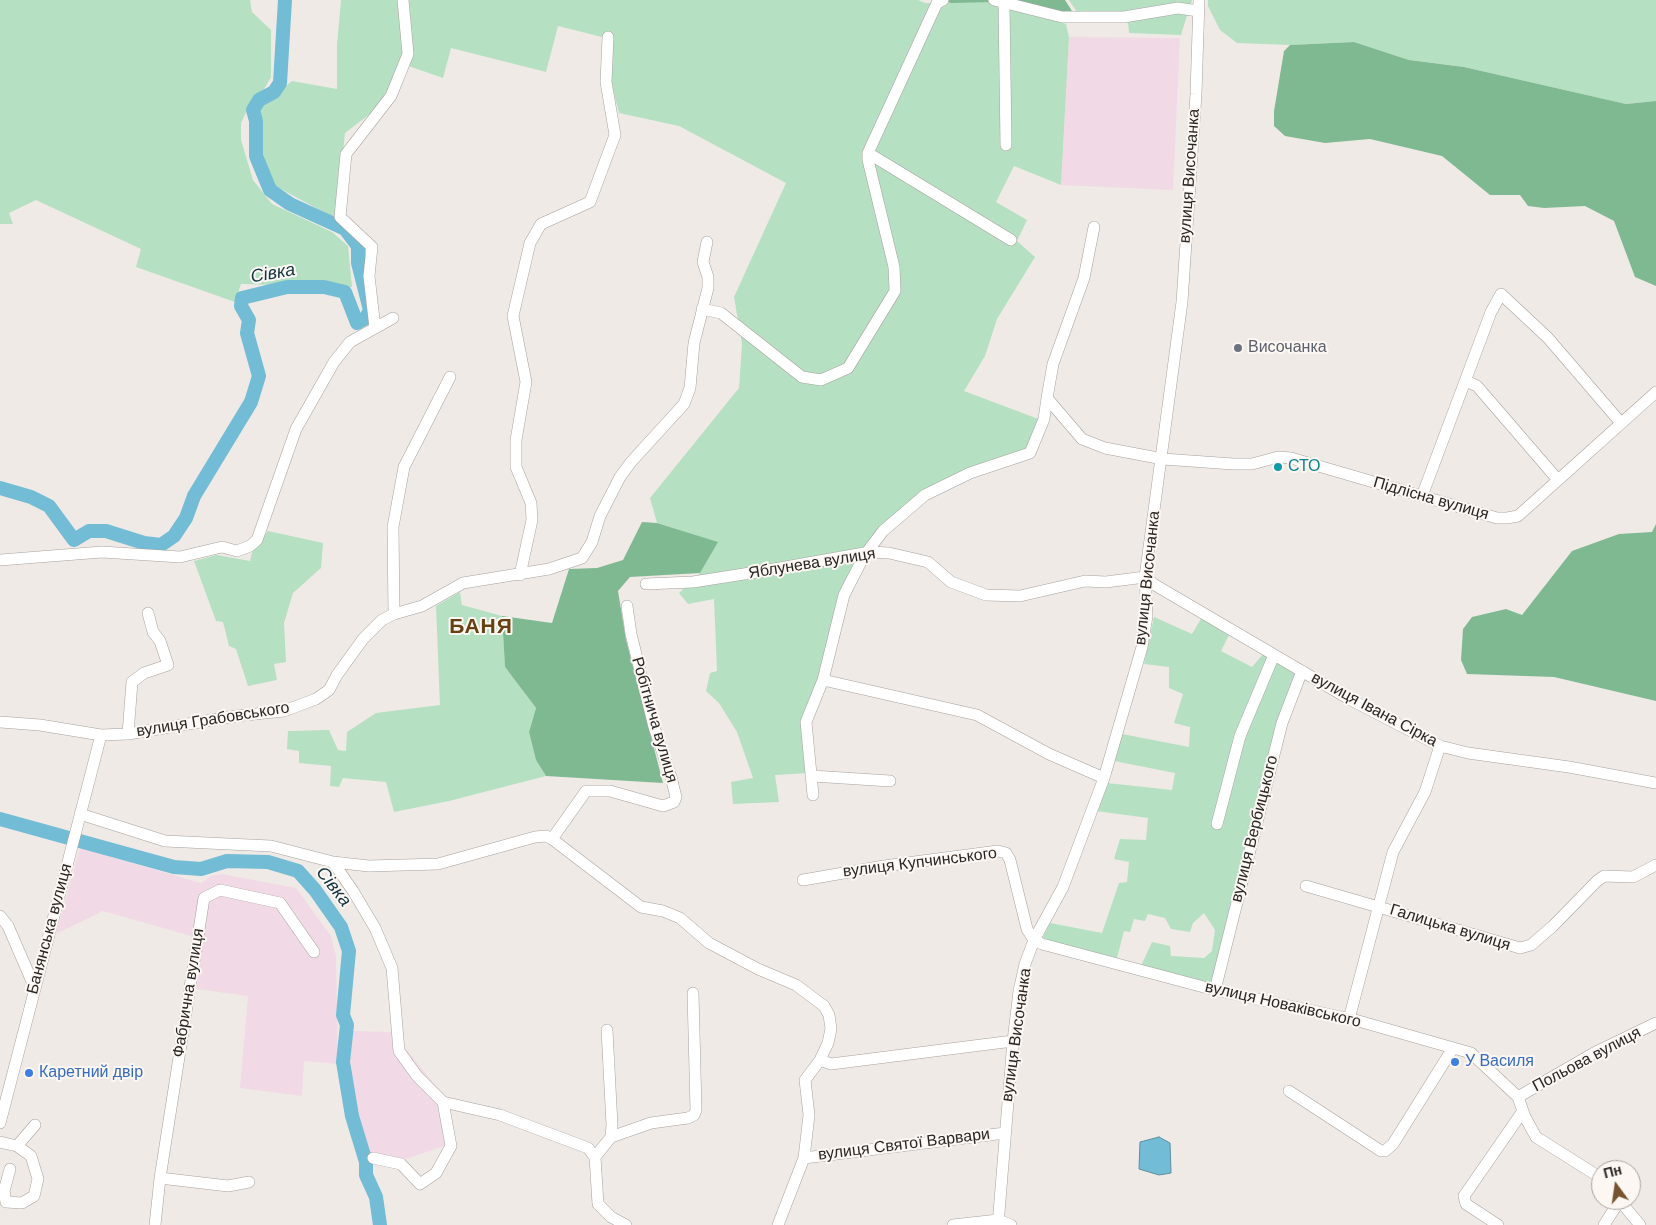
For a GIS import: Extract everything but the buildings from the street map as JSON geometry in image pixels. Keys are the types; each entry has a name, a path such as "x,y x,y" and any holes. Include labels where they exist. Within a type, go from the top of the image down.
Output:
{"street":[{"path":"375,328 369,276 372,247 340,217 346,154 391,96 408,54 403,0"},
{"path":"702,309 721,313 802,377 822,380 848,368 872,332 895,291 894,267 868,160 868,153 937,3 943,0"},
{"path":"1006,145 999,2 1062,17 1124,16 1199,6"},
{"name":"вулиця Височанка","path":"998,1223 1019,991 1034,940 1063,886 1104,778 1142,647 1147,616 1145,577 1163,458 1182,302 1196,94 1199,6"},
{"path":"520,575 532,520 531,503 516,467 516,440 526,382 513,316 530,243 540,224 590,202 615,134 606,82 608,37"},
{"path":"868,153 1011,240"},
{"path":"813,795 806,722 823,680 844,595 864,556 870,552 883,531 925,494 970,473 1030,453 1044,419 1053,364 1084,278 1094,227"},
{"name":"вулиця Грабовського","path":"0,722 40,725 101,735 128,734 236,716 284,711 316,700 329,690 337,675 363,639 382,620 394,614 422,606 463,583 549,569 582,558 592,542 600,516 620,477 631,462 684,404 690,388 694,342 708,288 708,277 703,262 707,242"},
{"path":"1422,496 1491,312 1501,294 1548,338 1621,423"},
{"path":"0,560 102,552 180,557 222,547 237,550 250,546 257,540 296,429 312,399 350,342 393,318"},
{"path":"394,614 393,527 404,467 450,377"},
{"path":"1466,382 1477,386 1558,480"},
{"name":"Підлісна вулиця","path":"1048,398 1082,440 1106,448 1163,458 1252,464 1278,457 1291,458 1497,518 1507,518 1518,516 1656,392"},
{"name":"Яблунева вулиця","path":"646,584 692,582 870,552 889,553 928,562 951,582 986,595 1020,596 1085,581 1106,582 1145,577"},
{"name":"вулиця Івана Сірка","path":"1145,577 1155,585 1351,700 1440,746 1468,753 1569,767 1656,784"},
{"name":"Робітнича вулиця","path":"552,839 586,791 610,791 663,806 674,802 676,797 654,727 631,634 627,606"},
{"path":"128,734 132,682 144,673 168,664 160,641 153,632 148,613"},
{"path":"1217,824 1240,736 1274,655"},
{"name":"вулиця Вербицького","path":"1215,990 1282,723 1302,671"},
{"path":"823,680 977,715 1049,754 1104,778"},
{"name":"Банянська вулиця","path":"0,1123 34,986 101,735"},
{"path":"1349,1019 1393,852 1425,792 1440,746"},
{"path":"812,776 890,781"},
{"path":"80,814 165,841 271,846 332,862 369,866 438,864 535,838 546,836 552,839 641,907 663,911 680,918 692,926 710,943 758,969 796,985 812,995 824,1006 830,1015 831,1028 820,1060 805,1080 809,1115 804,1158 778,1225"},
{"name":"вулиця Купчинського","path":"803,880 884,866 998,851 1006,852 1010,860 1027,928 1034,940"},
{"path":"332,862 358,898 375,928 392,968 399,1051 417,1076 443,1102 500,1115 588,1148 595,1157 598,1204 611,1218 626,1225"},
{"name":"Галицька вулиця","path":"1306,886 1520,948 1531,945 1604,876 1633,877 1656,864"},
{"name":"Фабрична вулиця","path":"155,1225 160,1178 204,898 220,890 280,903 314,952"},
{"path":"0,916 8,926 34,986"},
{"name":"вулиця Новаківського","path":"1034,940 1042,944 1215,990 1349,1019 1471,1053 1518,1097"},
{"path":"595,1157 611,1137 651,1123 688,1118 694,1115 696,1110 693,993"},
{"name":"Польова вулиця","path":"1591,1172 1536,1137 1518,1097 1594,1053 1656,1023"},
{"path":"607,1030 611,1137"},
{"path":"820,1060 831,1064 1013,1041"},
{"path":"1288,1091 1381,1151 1385,1151 1393,1144 1453,1048"},
{"path":"373,1158 401,1164 420,1184 436,1174 451,1146 443,1102"},
{"path":"1498,1225 1466,1204 1464,1196 1523,1111"},
{"path":"17,1146 35,1125"},
{"name":"вулиця Святої Варвари","path":"804,1158 1005,1133"},
{"path":"10,1169 4,1191 6,1202 22,1203 34,1196 38,1179 26,1136"},
{"path":"0,1142 17,1146 31,1156"},
{"path":"160,1178 228,1186 249,1182"},
{"path":"1604,1225 1614,1210"},
{"path":"1628,1210 1640,1225"},
{"path":"953,1225 998,1223 1011,1225"}],"shaded area":[{"path":"1069,37 1180,38 1173,190 1061,185"},
{"path":"80,848 201,883 211,876 222,874 296,888 331,936 336,956 338,1064 304,1061 302,1096 240,1088 248,996 196,989 202,939 103,911 56,934"},
{"path":"352,1031 392,1032 445,1097 447,1145 406,1159 371,1155 357,1115 350,1077"}],"green space":[{"path":"0,0 250,0 252,12 271,30 271,77 264,89 251,102 241,123 241,140 253,180 272,204 332,232 348,246 352,287 241,284 235,302 136,267 141,249 36,200 9,213 13,224 0,224"},
{"path":"341,0 918,0 925,3 1004,2 1066,24 1069,37 1061,185 1014,166 996,202 1027,220 1017,241 1035,257 997,319 985,356 964,391 1041,420 1028,449 924,492 868,545 803,723 809,773 775,775 779,802 733,804 731,782 753,778 737,732 719,703 706,691 710,673 717,671 714,599 688,604 679,593 700,573 717,542 657,523 650,498 739,388 742,344 734,297 786,183 679,126 619,113 611,81 610,39 558,26 546,72 451,48 443,78 400,63 392,83 375,110 345,133 336,219 272,184 259,146 260,107 292,81 337,89 337,45"},
{"path":"941,0 1065,0 1072,11 1050,12 1004,2 951,3"},
{"path":"1069,0 1192,0 1181,35 1129,33 1128,22 1077,12"},
{"path":"1208,0 1656,0 1656,101 1626,104 1464,67 1409,60 1354,42 1290,45 1237,43 1220,30 1208,6"},
{"path":"1354,42 1409,60 1464,67 1626,104 1656,101 1656,286 1635,277 1614,221 1585,206 1544,208 1528,206 1520,195 1490,195 1442,156 1370,139 1325,143 1285,136 1274,126 1274,111 1284,51 1290,45"},
{"path":"642,522 657,523 718,542 700,573 630,577 618,591 626,640 663,783 546,776 536,760 529,732 536,708 505,667 502,616 552,623 569,569 597,568 623,560"},
{"path":"1656,524 1656,701 1554,677 1467,674 1461,660 1463,629 1472,617 1506,609 1522,615 1572,551 1619,534 1652,532"},
{"path":"268,531 323,543 321,568 293,593 284,623 286,662 274,664 277,680 248,686 236,649 229,646 223,622 216,621 194,561 217,555 250,561 252,552"},
{"path":"460,592 462,605 502,616 505,667 536,708 529,732 536,760 546,776 449,801 394,812 386,782 343,778 339,787 330,786 331,766 299,763 299,751 287,749 288,731 329,730 338,750 346,751 347,732 376,713 440,705 436,606"},
{"path":"1154,617 1192,634 1202,617 1230,633 1221,651 1252,667 1264,653 1298,673 1219,988 1141,966 1152,942 1170,946 1171,956 1204,958 1212,951 1215,930 1204,913 1193,923 1190,932 1171,929 1165,918 1148,914 1145,921 1134,919 1130,932 1124,931 1117,958 1042,939 1050,923 1102,933 1119,883 1127,882 1129,862 1114,859 1120,839 1146,840 1148,818 1096,811 1107,783 1172,790 1175,773 1114,761 1122,734 1189,747 1190,727 1174,723 1183,694 1169,688 1169,667 1144,664"}],"water":[{"path":"1159,1137 1170,1143 1171,1173 1159,1175 1139,1169 1140,1142"}],"waterway":[{"name":"Сівка","path":"0,488 31,497 49,506 74,540 89,531 106,531 144,543 161,545 174,536 186,518 194,496 251,402 259,376 247,333 249,320 241,306 242,298 287,287 324,287 345,292 357,323 366,318 370,310 358,263 358,246 345,229 290,204 270,190 256,156 256,121 253,110 259,100 274,92 280,83 285,0"},
{"name":"Сівка","path":"0,819 174,867 201,869 227,861 268,862 298,871 315,890 341,927 349,951 343,1015 347,1025 343,1062 352,1116 366,1162 366,1175 376,1197 380,1225"}],"place":[{"name":"Височанка","path":"1238,348"},
{"name":"СТО","path":"1278,467"},
{"name":"У Василя","path":"1455,1062"},
{"name":"Каретний двір","path":"29,1073"}],"district":[{"name":"БАНЯ","path":"481,627"}]}
